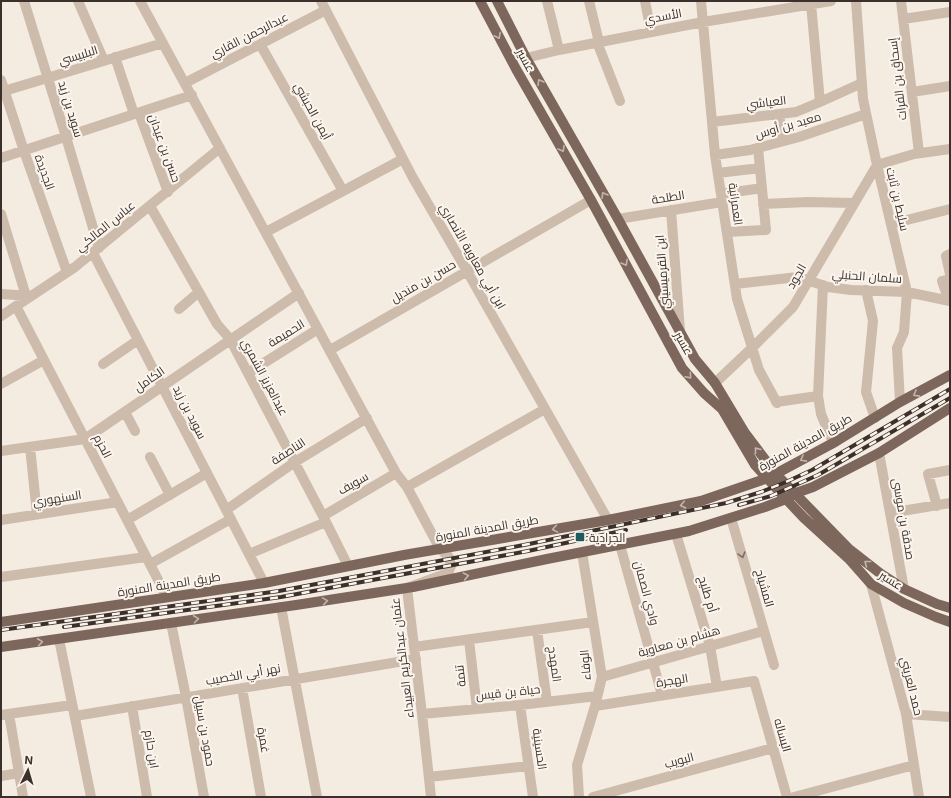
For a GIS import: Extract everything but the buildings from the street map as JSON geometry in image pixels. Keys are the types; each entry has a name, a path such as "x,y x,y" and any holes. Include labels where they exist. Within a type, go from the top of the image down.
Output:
{"main road":[{"name":"عسير","path":"480,1 516,70 591,200 682,368 704,393 722,409 755,465 796,493 849,549 881,574 904,589 937,604 950,608"},
{"name":"عسير","path":"496,1 526,58 618,219 695,359 715,382 786,499 804,518 849,559 871,584 904,603 950,622"},
{"name":"طريق المدينة المنورة","path":"1,622 264,583 440,549 608,520 701,501 772,476 835,442 900,402 950,375"},
{"path":"1,647 407,588 689,531 786,499 796,493 813,487 879,453 949,409"}],"street":[{"name":"سويد بن زيد","path":"24,1 66,136 96,250 138,340 264,583"},
{"path":"78,1 104,61"},
{"path":"140,1 396,473 406,487 440,549"},
{"path":"547,1 559,50"},
{"path":"589,1 598,42 620,101"},
{"path":"645,1 651,32"},
{"name":"العمرانية","path":"701,1 718,173 737,299 759,370 777,403 818,396"},
{"name":"الأسدي","path":"526,58 598,42 703,22 772,6 811,4 828,1"},
{"name":"سليط بن ثابت","path":"856,1 863,99 907,292 904,332 897,348 900,402"},
{"name":"إسحاق بن الفرات","path":"901,1 919,153"},
{"path":"811,4 820,102"},
{"name":"عبدالرحمن القاري","path":"185,82 260,44 323,6"},
{"name":"ابن أبي معاوية الأنصاري","path":"323,6 413,178 608,520"},
{"path":"903,19 950,12"},
{"name":"البلبيسي","path":"3,92 163,42"},
{"name":"أيمن الحبشي","path":"260,44 343,191"},
{"name":"حسن بن عيدان","path":"115,57 168,192"},
{"name":"الجديدة","path":"1,80 3,92 67,272"},
{"name":"العياشي","path":"712,122 796,112 862,83"},
{"path":"912,92 950,86"},
{"path":"1,158 192,95"},
{"path":"779,114 784,141"},
{"name":"معبد بن أوس","path":"716,155 758,148 799,137 866,114"},
{"name":"عباس المالكي","path":"1,316 28,296 67,272 96,250 220,148"},
{"path":"727,232 766,230 758,148"},
{"path":"877,165 919,153 950,149"},
{"path":"266,232 403,159"},
{"name":"الجود","path":"715,382 793,307 877,165"},
{"path":"718,173 760,168"},
{"name":"الطلحة","path":"618,219 671,210 762,188"},
{"name":"حسن بن منديل","path":"330,350 591,200"},
{"path":"763,204 808,202 854,203"},
{"name":"عبدالعزيز الشمري","path":"150,206 217,324 230,339 325,519 348,566"},
{"path":"891,224 950,209"},
{"name":"ابن القرميسيني","path":"671,210 680,331"},
{"path":"1,214 28,296 1,294"},
{"path":"950,254 946,256 950,274"},
{"name":"سلمان الحنبلي","path":"735,284 798,277 828,287 907,292 949,301"},
{"path":"949,301 942,281 950,279"},
{"path":"823,285 818,396 821,414 830,436 835,442"},
{"path":"866,290 873,321 866,392 875,418"},
{"path":"179,309 199,292"},
{"name":"الكامل","path":"1,451 85,439 298,292"},
{"name":"الحزم","path":"16,306 167,597"},
{"name":"الحميمة","path":"248,373 318,329"},
{"path":"103,364 138,340"},
{"path":"1,384 44,360"},
{"path":"406,487 545,409"},
{"path":"125,412 135,431"},
{"name":"الناصفة","path":"1,577 148,560 229,514 295,462 366,418"},
{"path":"30,448 37,514"},
{"name":"صدقة بن موسى","path":"879,453 904,589"},
{"path":"150,458 170,495"},
{"path":"937,506 928,474 950,470"},
{"path":"126,520 207,473"},
{"name":"سويف","path":"249,554 325,519 396,473"},
{"name":"السنهوري","path":"1,520 118,502"},
{"path":"890,513 950,503"},
{"name":"المشياح","path":"731,518 774,665"},
{"name":"أم طليح","path":"676,534 710,646 717,686"},
{"name":"وادي الصمان","path":"620,545 662,695"},
{"name":"عثمان عبدالكريم العبيداء","path":"431,797 407,588 448,573 450,566 449,557 440,549"},
{"name":"الوفاء","path":"579,797 577,765 602,677 582,552"},
{"name":"حمد العريني","path":"871,584 906,714 919,797"},
{"path":"281,607 317,797"},
{"path":"414,647 593,622"},
{"name":"حمود بن سبيل","path":"171,623 204,797"},
{"name":"المهدج","path":"537,630 547,702"},
{"name":"هشام بن معاوية","path":"602,677 763,631"},
{"path":"59,639 91,797"},
{"name":"تنمة","path":"469,640 477,709"},
{"name":"نهر أبي الخصيب","path":"75,716 416,659"},
{"name":"الهجرة","path":"596,701 662,695 754,681"},
{"name":"البساله","path":"754,681 787,797"},
{"name":"غمرة","path":"242,688 261,797"},
{"name":"حياة بن قيس","path":"422,714 547,702 596,701"},
{"path":"23,797 5,715 72,705"},
{"name":"الحسينية","path":"520,705 533,797"},
{"name":"ابن حازم","path":"132,706 147,797"},
{"path":"906,714 950,717"},
{"name":"البويب","path":"593,797 773,748"},
{"path":"794,797 914,765"},
{"path":"429,777 529,766"},
{"path":"1,776 18,774"}],"railway":[{"path":"1,630 279,591 529,544 726,503 761,492 812,470 950,389"},
{"path":"739,505 771,496 818,475 950,398"},
{"path":"64,627 281,597 528,551 626,530"}],"place":[{"name":"الجرادية","path":"580,537"}]}
